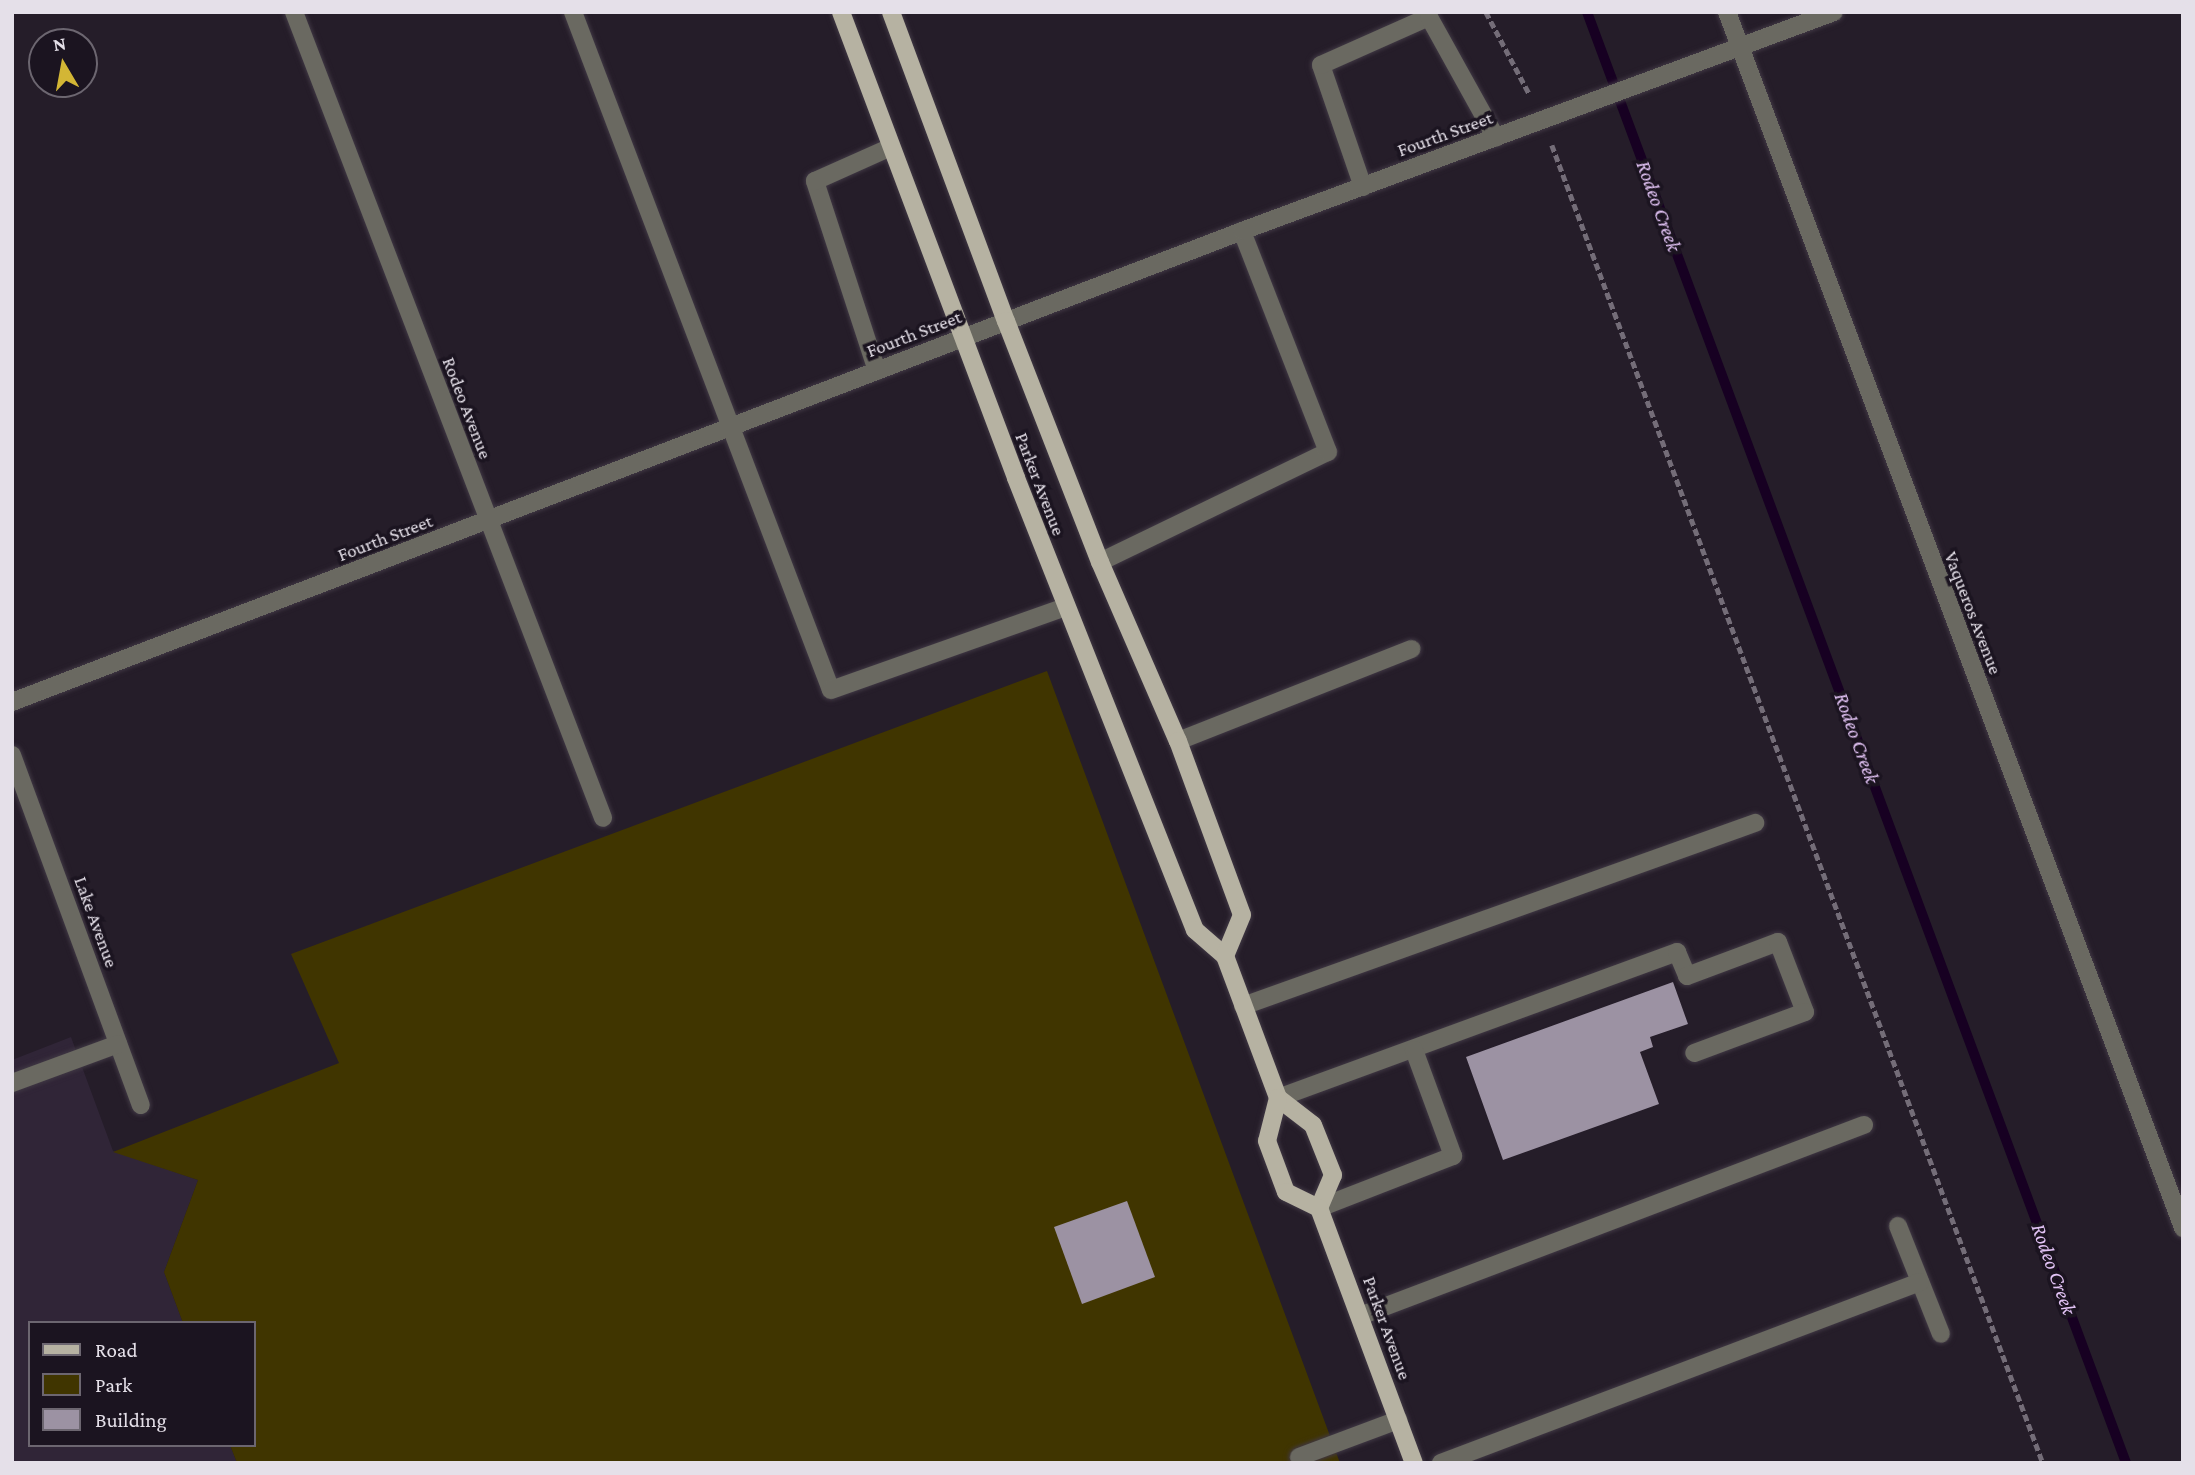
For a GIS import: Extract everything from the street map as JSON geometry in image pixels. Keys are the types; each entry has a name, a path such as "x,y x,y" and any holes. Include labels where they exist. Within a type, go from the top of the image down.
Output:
{"main road":[{"name":"Parker Avenue","path":"841,12 1065,607 1195,930 1225,956 1278,1098"},
{"name":"Parker Avenue","path":"891,12 1006,321 1100,562 1178,741 1242,915 1225,956"},
{"path":"1278,1098 1313,1125 1333,1175 1320,1208 1286,1192 1281,1179 1267,1141 1278,1098"},
{"name":"Parker Avenue","path":"1320,1208 1414,1463"}],"street":[{"name":"Rodeo Avenue","path":"294,12 603,818"},
{"path":"573,12 831,691 1065,607"},
{"name":"Vaqueros Avenue","path":"1727,12 1737,47 2183,1228"},
{"name":"Fourth Street","path":"12,702 1242,231 1834,12"},
{"path":"1363,187 1321,65 1428,15 1496,138"},
{"path":"877,371 814,181 891,147"},
{"path":"1100,562 1328,452 1242,231"},
{"path":"1178,741 1412,649"},
{"name":"Lake Avenue","path":"12,755 141,1105"},
{"path":"1243,1006 1755,823"},
{"path":"1278,1098 1676,952 1688,976 1778,942 1805,1012 1694,1053"},
{"path":"12,1083 118,1044"},
{"path":"1320,1208 1453,1156 1414,1050"},
{"path":"1360,1316 1864,1125"},
{"path":"1898,1226 1941,1334"},
{"path":"1441,1463 1920,1282"},
{"path":"1299,1457 1398,1420"}],"path":[{"path":"1486,12 1543,121 1903,1076 2043,1463"}],"shaded area":[{"path":"71,1037 113,1151 198,1180 164,1272 182,1321 28,1321 28,1447 231,1447 237,1463 12,1463 12,1060"}],"green space":[{"path":"1047,671 1340,1463 237,1463 231,1447 256,1447 256,1321 182,1321 164,1272 198,1180 113,1152 339,1063 291,954"}],"building":[{"path":"1673,982 1688,1024 1650,1037 1653,1047 1640,1052 1659,1104 1503,1160 1466,1057"},
{"path":"1127,1201 1155,1277 1082,1304 1054,1227"}],"waterway":[{"name":"Rodeo Creek","path":"1587,12 2126,1463"}]}
